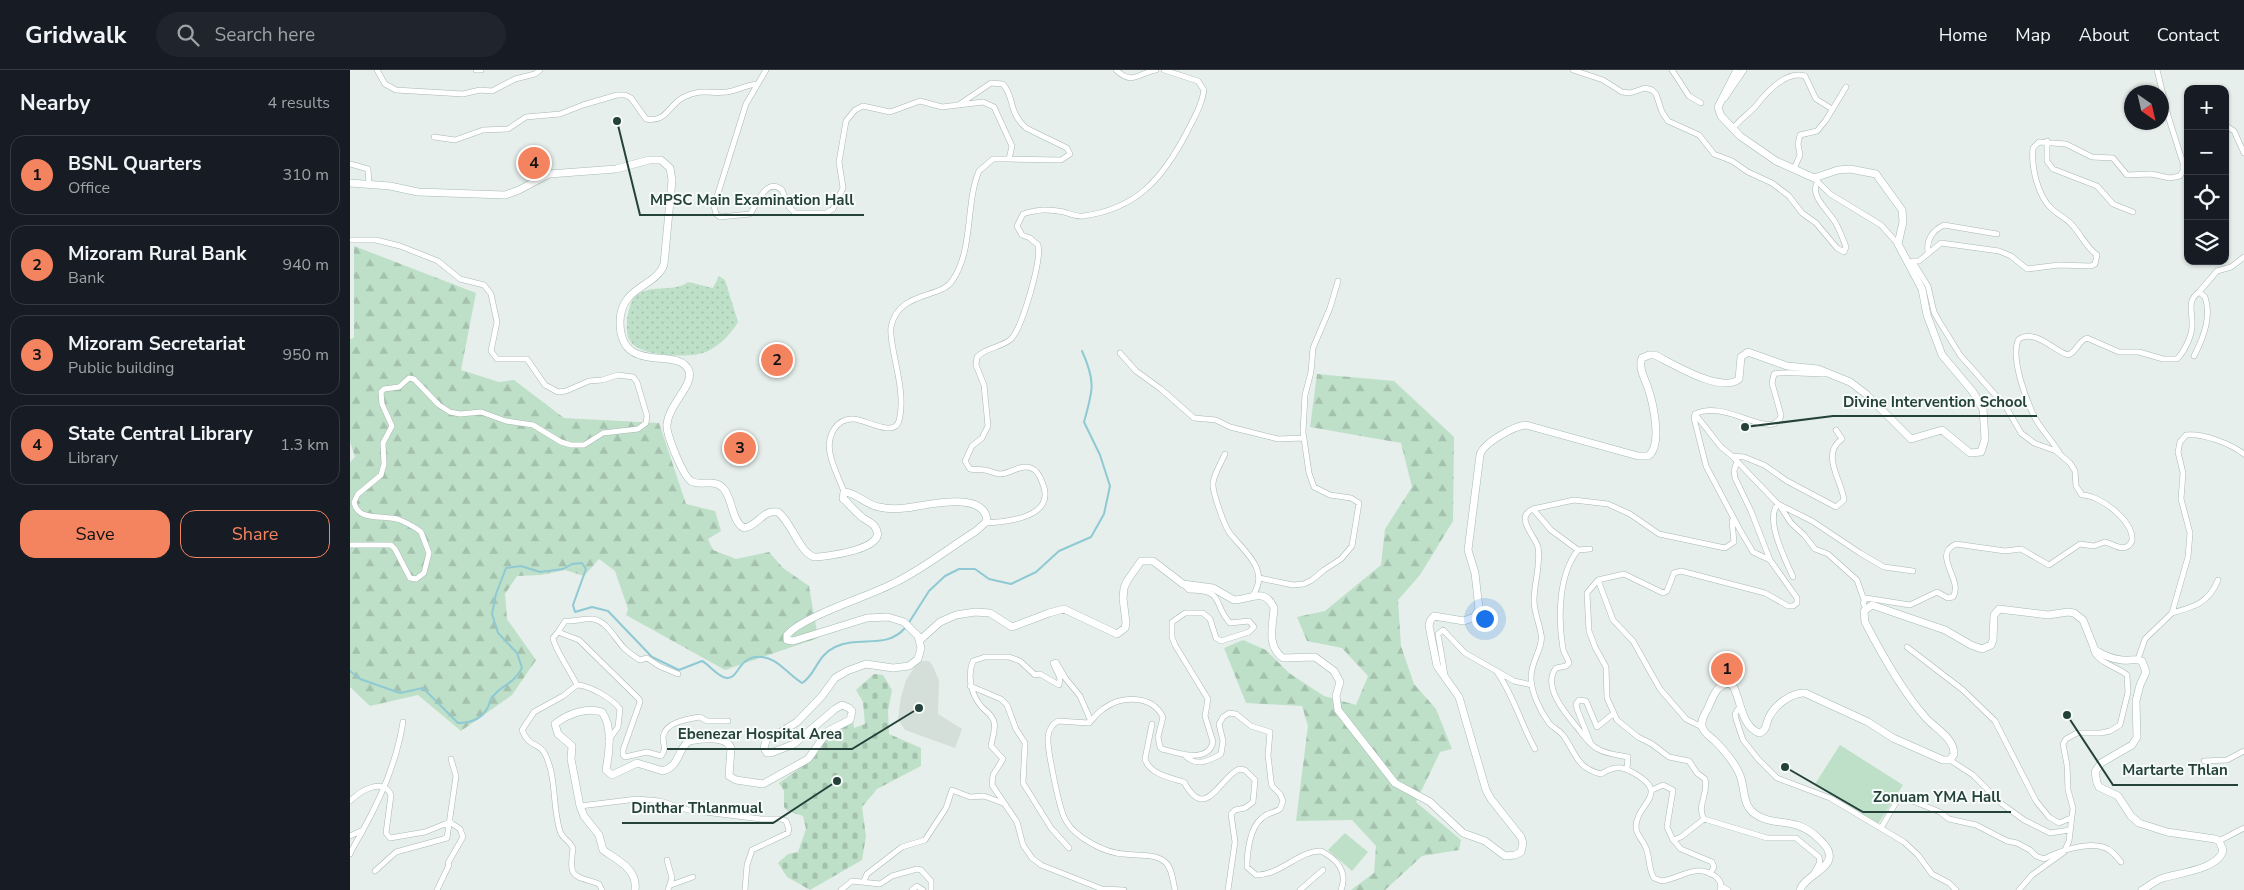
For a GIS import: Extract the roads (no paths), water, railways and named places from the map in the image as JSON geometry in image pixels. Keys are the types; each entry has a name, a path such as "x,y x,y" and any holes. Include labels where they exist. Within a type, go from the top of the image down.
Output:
{"street":[{"path":"377,70 385,84 396,90 463,94 480,90 492,91 515,79 535,74 540,70"},
{"path":"766,70 746,104 714,206 716,214 720,217 750,214 761,194 775,186 782,190 789,207 795,213 831,211 836,205 843,188 839,162 846,121 855,110 863,106 890,112 920,101 942,107 984,102 992,105 1012,146 1010,159"},
{"path":"1116,70 1126,78 1131,79 1156,70"},
{"path":"635,890 635,881 630,872 620,860 604,850 600,835 588,822 580,806 571,759 572,746 558,734 555,724 581,711 599,711 606,720 608,741 606,770 612,774 637,763 663,771 674,766 684,745 689,741 723,740 729,744 730,748 729,776 736,780 763,784 808,759 828,731 850,720 852,711 846,706 838,707 794,744 771,753 767,753 764,748 767,737 781,732 797,722 822,696 835,678 866,664 902,668 914,663 920,653 919,638 904,622 893,617 867,618 793,641 787,640 788,633 802,624 896,583 985,523 1033,514 1044,501 1045,489 1038,474 1032,468 1026,467 1000,474 970,469 965,461 972,446 982,438 988,426 984,385 976,365 977,357 1006,343 1016,334 1038,262 1038,245 1030,238 1022,235 1017,226 1023,214 1039,208 1080,216 1104,212 1125,204 1151,186 1172,160 1203,98 1204,90 1198,81 1164,70"},
{"path":"1573,70 1603,80 1622,92 1630,93 1645,88 1652,90 1656,94 1664,116 1668,121 1698,135 1714,154 1732,161 1748,172 1772,183 1789,196 1802,212 1816,222 1832,244 1844,252 1846,247 1836,223 1816,194 1816,180"},
{"path":"1672,70 1689,96 1701,104"},
{"path":"1718,107 1737,70"},
{"path":"1718,107 1744,70"},
{"path":"1912,262 1919,261 1937,244 1947,243 1999,251 2011,256 2027,269 2059,265 2090,266 2095,264 2098,259 2097,255 2090,250 2072,223 2054,211 2042,196 2032,153 2035,144 2047,141 2066,144 2092,157 2113,158 2127,175 2151,174 2170,178 2180,176 2183,171 2182,163 2157,70"},
{"path":"1730,127 1734,126 1754,107 1778,81 1796,73 1806,76 1816,98 1832,109"},
{"path":"350,183 369,184 418,192 505,195 520,190 549,174 616,169 656,159 666,163 670,168 672,180 664,264 658,275 631,295 621,313 622,335 632,352 647,358 680,362 688,369 690,379 672,406 666,427 683,470 692,482 715,484 724,488 737,519 744,528 751,526 768,512 778,512 790,525 807,553 814,557 865,547 876,536 877,532 874,525 844,499 844,492 829,452 831,433 840,422 848,419 856,418 866,423 888,428 899,423 900,394 891,335 894,319 914,299 940,290 953,281 965,247 978,171 993,159 1061,160 1070,154 1067,148 1020,124 1014,116 1008,92 1003,84 991,83 958,106"},
{"path":"434,137 457,140 483,130 508,129 526,118 560,114 617,95 625,95 630,98 646,119 658,119 669,112 678,100 691,94 708,90 728,92 744,86 757,84"},
{"path":"1794,169 1800,155 1798,144 1800,135 1817,131 1846,86"},
{"path":"1718,107 1730,127 1767,156 1816,180 1830,194 1881,225 1912,262 1928,286 1938,321 1960,355 2006,407 2021,433 2034,444 2060,454"},
{"path":"2229,128 2234,131 2244,153"},
{"path":"2047,141 2048,161 2053,169 2096,186 2113,204 2133,212"},
{"path":"350,164 368,169 369,184"},
{"path":"1183,584 1212,588 1237,600 1253,595 1264,597 1273,604 1272,641 1280,657 1288,659 1315,657 1338,676 1340,682 1336,696 1338,710 1395,783 1430,802 1463,833 1485,841 1505,856 1515,856 1521,852 1523,843 1486,790 1459,697 1436,662 1430,621 1438,615 1464,621 1474,616 1479,608 1475,573 1468,550 1480,455 1485,446 1516,427 1526,425 1638,456 1648,456 1654,451 1656,431 1650,395 1641,362 1642,358 1649,354 1688,373 1725,384 1740,380 1741,357 1748,352 1787,366 1812,368 1830,373 1850,382 1866,394 1911,439 1942,430 1970,453 1978,453 1983,448 1985,439 1983,409 1973,392 1942,355 1927,315 1922,289 1899,247 1903,222 1902,210 1876,174 1871,172 1843,170 1816,180"},
{"path":"1928,252 1932,235 1944,225 1997,234"},
{"path":"350,240 376,240 400,246 438,262 460,279 484,285 490,294 497,322 492,347 493,354 497,359 527,359 545,385 558,392 566,391 589,380 602,380 618,375 633,377 637,382 647,416 646,423 642,428 607,433 584,445 571,445 561,442 533,425 506,421 481,412 460,414 450,412 439,405 414,379 410,378 399,387 381,392 381,401 392,426 383,443 383,468 380,475 358,494 354,502 356,509 361,514 400,520 422,532 429,552 424,573 416,579 410,578 395,549 390,545 350,545"},
{"path":"1864,600 1866,598 1873,598 1910,605 1937,592 1948,598 1953,597 1956,587 1946,557 1950,548 1956,544 2005,551 2021,549 2049,564 2080,544 2094,546 2105,542 2122,549 2126,548 2132,537 2124,522 2110,507 2089,495 2082,495 2076,486 2074,468 2060,454 2052,438 2036,420 2025,393 2015,353 2019,340 2026,336 2035,337 2068,355 2073,353 2081,341 2087,338 2119,352 2139,352 2163,359 2177,359 2182,354 2192,329 2191,301 2193,296 2199,292 2217,271 2231,267 2244,257"},
{"path":"1259,578 1293,585 1304,584 1341,559 1352,546 1359,503 1350,498 1330,495 1314,487 1309,473 1303,438 1304,395 1311,372 1313,348 1330,308 1338,280"},
{"path":"2194,356 2202,339 2207,305 2205,297 2199,292"},
{"path":"1120,353 1136,371 1161,389 1194,418 1216,420 1230,427 1278,439 1303,438"},
{"path":"1695,414 1703,411 1726,412 1765,424 1774,424 1780,419 1781,415 1772,383 1774,374 1778,372 1795,374 1830,373"},
{"path":"1695,414 1720,447 1737,460 1779,505 1791,523 1804,534 1815,549 1828,554 1857,580 1866,609 1864,616 1866,622 1911,700 1937,730 1951,742 1954,754 1950,760"},
{"path":"1695,414 1694,424 1706,466 1753,552 1770,560"},
{"path":"1732,456 1744,457 1764,465 1787,481 1836,507 1844,500 1832,462 1836,443 1842,439 1836,430"},
{"path":"2172,613 2188,557 2190,541 2181,493 2183,478 2178,452 2180,442 2186,435 2197,435 2233,447 2244,454"},
{"path":"1225,454 1213,482 1214,491 1227,528 1249,554 1259,578 1260,582 1253,595"},
{"path":"1737,460 1734,471 1735,478 1751,511 1770,560 1797,598 1797,603 1788,606 1765,593 1681,571 1674,573 1667,591 1663,594 1624,574 1598,580 1587,593 1588,631 1594,647 1606,667 1607,698 1613,714 1638,737 1652,744 1666,755 1689,761 1697,773 1705,779 1706,788 1700,810 1704,819 1767,838 1796,838 1819,857 1819,865 1813,874"},
{"path":"844,492 872,506 891,509 963,501 983,509 987,517 985,523"},
{"path":"1728,890 1721,888 1716,877 1706,871 1691,871 1665,881 1654,878 1649,867 1647,850 1637,832 1636,826 1638,815 1651,798 1652,790 1642,778 1627,769 1614,767 1601,774 1580,763 1561,732 1548,722 1540,709 1532,685 1532,663 1542,642 1534,602 1538,551 1536,541 1526,525 1527,514 1534,509 1574,500 1608,504 1630,514 1659,534 1725,548 1734,542 1732,515"},
{"path":"1779,505 1812,521 1884,567 1913,571"},
{"path":"1779,505 1773,510 1776,536 1793,577"},
{"path":"1534,509 1551,530 1578,550 1590,549"},
{"path":"1578,550 1567,572 1561,606 1563,648 1569,663 1566,666 1558,666 1554,670 1552,683 1562,710 1591,744 1607,753 1628,757 1627,769"},
{"path":"919,638 940,622 956,615 984,611 1012,626 1064,609 1117,634 1125,628 1126,623 1123,598 1124,588 1141,561 1153,561 1188,590 1209,592 1215,596 1230,623 1249,621 1254,627 1249,632 1221,640 1216,638 1210,620 1203,613 1185,612 1172,622 1172,636 1176,645 1208,698 1205,716 1213,742 1209,751 1205,754 1199,756 1184,754 1160,747 1158,737 1163,717 1159,709 1140,699 1124,701 1106,707 1089,723 1058,721 1050,727 1048,733 1051,760 1066,821 1082,837 1101,848 1123,854 1141,855 1162,860 1168,865 1175,890"},
{"path":"1598,580 1613,620 1633,641 1660,689 1686,719 1702,727 1735,765 1743,782 1744,799 1748,808 1760,817 1792,822 1803,827 1828,849 1830,856 1827,864 1803,883 1800,890"},
{"path":"2138,659 2145,639 2172,613 2203,601 2214,590 2218,580"},
{"path":"1866,609 1872,605 1885,608 1945,630 1970,645 1982,649 1991,645 1993,640 1994,614 1999,609 2048,615 2074,613 2083,620 2097,657 2120,669 2127,675 2128,692 2120,725 2115,729 2101,733 2077,733 2070,736 2062,744 2067,766 2068,790 2073,808 2069,842 2064,852 2032,875 2019,890"},
{"path":"577,685 553,638 565,621 582,618 596,619 604,625 625,650 640,660 647,658 659,666 678,674"},
{"path":"1445,676 1438,634 1443,630 1465,652 1514,681 1532,685"},
{"path":"558,632 579,640 639,698 640,702 623,750 622,755 625,757 647,752 661,756 664,751 663,739 665,732 676,723 700,716 708,720 728,720"},
{"path":"2092,646 2110,657 2121,660 2138,659 2145,664 2146,672 2136,701 2137,737 2132,744 2101,763 2095,772 2099,787 2118,796 2139,823 2167,832 2210,837 2219,841 2223,850 2216,861 2191,872 2160,879 2142,890"},
{"path":"1907,647 1963,690 1995,721 2029,789 2049,817 2059,823 2071,818"},
{"path":"1089,723 1090,719 1080,696 1066,679 1056,662 1053,663 1060,678 1059,685 1040,674 1035,676 1015,659 979,658 972,664 970,686 979,704 993,719 994,729 991,746 1003,759 993,775 992,785 1018,824 1023,845 1032,858 1041,865 1102,889 1124,890"},
{"path":"1496,670 1507,687 1523,727 1535,749"},
{"path":"1702,727 1703,717 1716,691 1724,684 1729,683 1733,686 1740,706 1753,729 1759,733 1765,729 1770,715 1779,705 1795,695 1805,693 1868,722 1893,738 1943,760 1950,760 1973,775 2002,804 2024,820 2050,834 2070,830"},
{"path":"602,890 599,884 583,880 573,872 571,863 572,846 560,833 554,786 547,758 541,748 533,746 527,740 522,730 534,712 563,696 577,685 584,686 617,704 620,709 618,727 608,741"},
{"path":"970,686 1001,699 1008,705 1016,729 1025,742 1023,783 1051,828 1069,848"},
{"path":"1591,744 1577,709 1578,702 1586,701 1597,727 1613,714"},
{"path":"1740,706 1735,714 1743,740 1777,778 1830,798 1904,842 1918,855 1932,874 1949,883 1956,890"},
{"path":"1184,754 1188,760 1200,763 1221,754 1223,742 1219,724 1223,717 1229,713 1236,714 1251,726 1270,732 1268,755 1272,786 1280,794 1283,801 1280,809 1263,816 1254,826 1248,850 1247,867 1256,875 1269,874 1309,853 1321,851 1340,867 1343,872 1341,890"},
{"path":"350,854 364,830 395,759 403,722"},
{"path":"1152,724 1146,759 1147,764 1158,774 1184,782 1187,789 1198,797 1206,798 1215,795 1223,784 1239,769 1245,770 1255,780 1253,802 1245,808 1235,810 1231,814 1235,842 1228,890"},
{"path":"2204,761 2227,760 2244,751"},
{"path":"375,871 396,852 447,838 456,776 452,759"},
{"path":"350,801 364,791 377,786 384,786"},
{"path":"384,786 391,795 386,833 390,838 430,830 450,822"},
{"path":"1652,790 1663,786 1673,790 1667,827 1669,834 1681,849 1712,862 1714,867 1710,874"},
{"path":"864,882 867,874 902,847 925,840 946,808 952,790 970,797 984,796 1003,802"},
{"path":"1881,828 1900,796 1940,812 1949,819 1976,825 2008,842 2017,843 2044,859 2084,847 2102,847 2110,850 2121,862"},
{"path":"580,806 637,799 660,801 688,810 762,819 781,818 786,821 789,829 788,833 752,850 747,865 745,890"},
{"path":"1674,840 1704,819"},
{"path":"438,890 450,865 448,862 463,837 460,828 450,822"},
{"path":"2219,841 2244,828"},
{"path":"350,836 364,830"},
{"path":"667,860 672,878 670,887"},
{"path":"841,890 852,881 880,884 892,876 917,869 931,881 931,890"},
{"path":"1300,890 1323,870"},
{"path":"670,887 693,877"},
{"path":"682,882 684,890"},
{"path":"912,890 917,886 923,890"}],"waterway":[{"path":"908,624 929,591 945,576 959,569 975,569 989,579 1011,584 1036,572 1059,551 1091,537 1104,514 1110,486 1100,455 1084,422 1092,386 1082,351"},
{"path":"350,671 360,679 400,693 423,688 458,723 472,721 479,717 486,711 492,697 515,678 522,668 517,653 498,633 492,614 496,594 506,568 521,566 540,572 563,569 572,564 582,563 586,569 573,605 575,612 592,607 608,611 652,657 679,670 702,661 727,678 734,675 745,661 756,657 763,657 775,662 802,683 807,680 824,655 835,647 853,642 889,639 898,635 905,628"}],"place":[{"name":"MPSC Main Examination Hall","path":"617,121"},
{"name":"State Central Library","path":"534,163"},
{"name":"Mizoram Rural Bank","path":"777,360"},
{"name":"Divine Intervention School","path":"1745,427"},
{"name":"Mizoram Secretariat","path":"740,448"},
{"name":"BSNL Quarters","path":"1727,669"},
{"name":"Ebenezar Hospital Area","path":"919,708"},
{"name":"Martarte Thlan","path":"2067,715"},
{"name":"Zonuam YMA Hall","path":"1785,767"},
{"name":"Dinthar Thlanmual","path":"837,781"}]}
